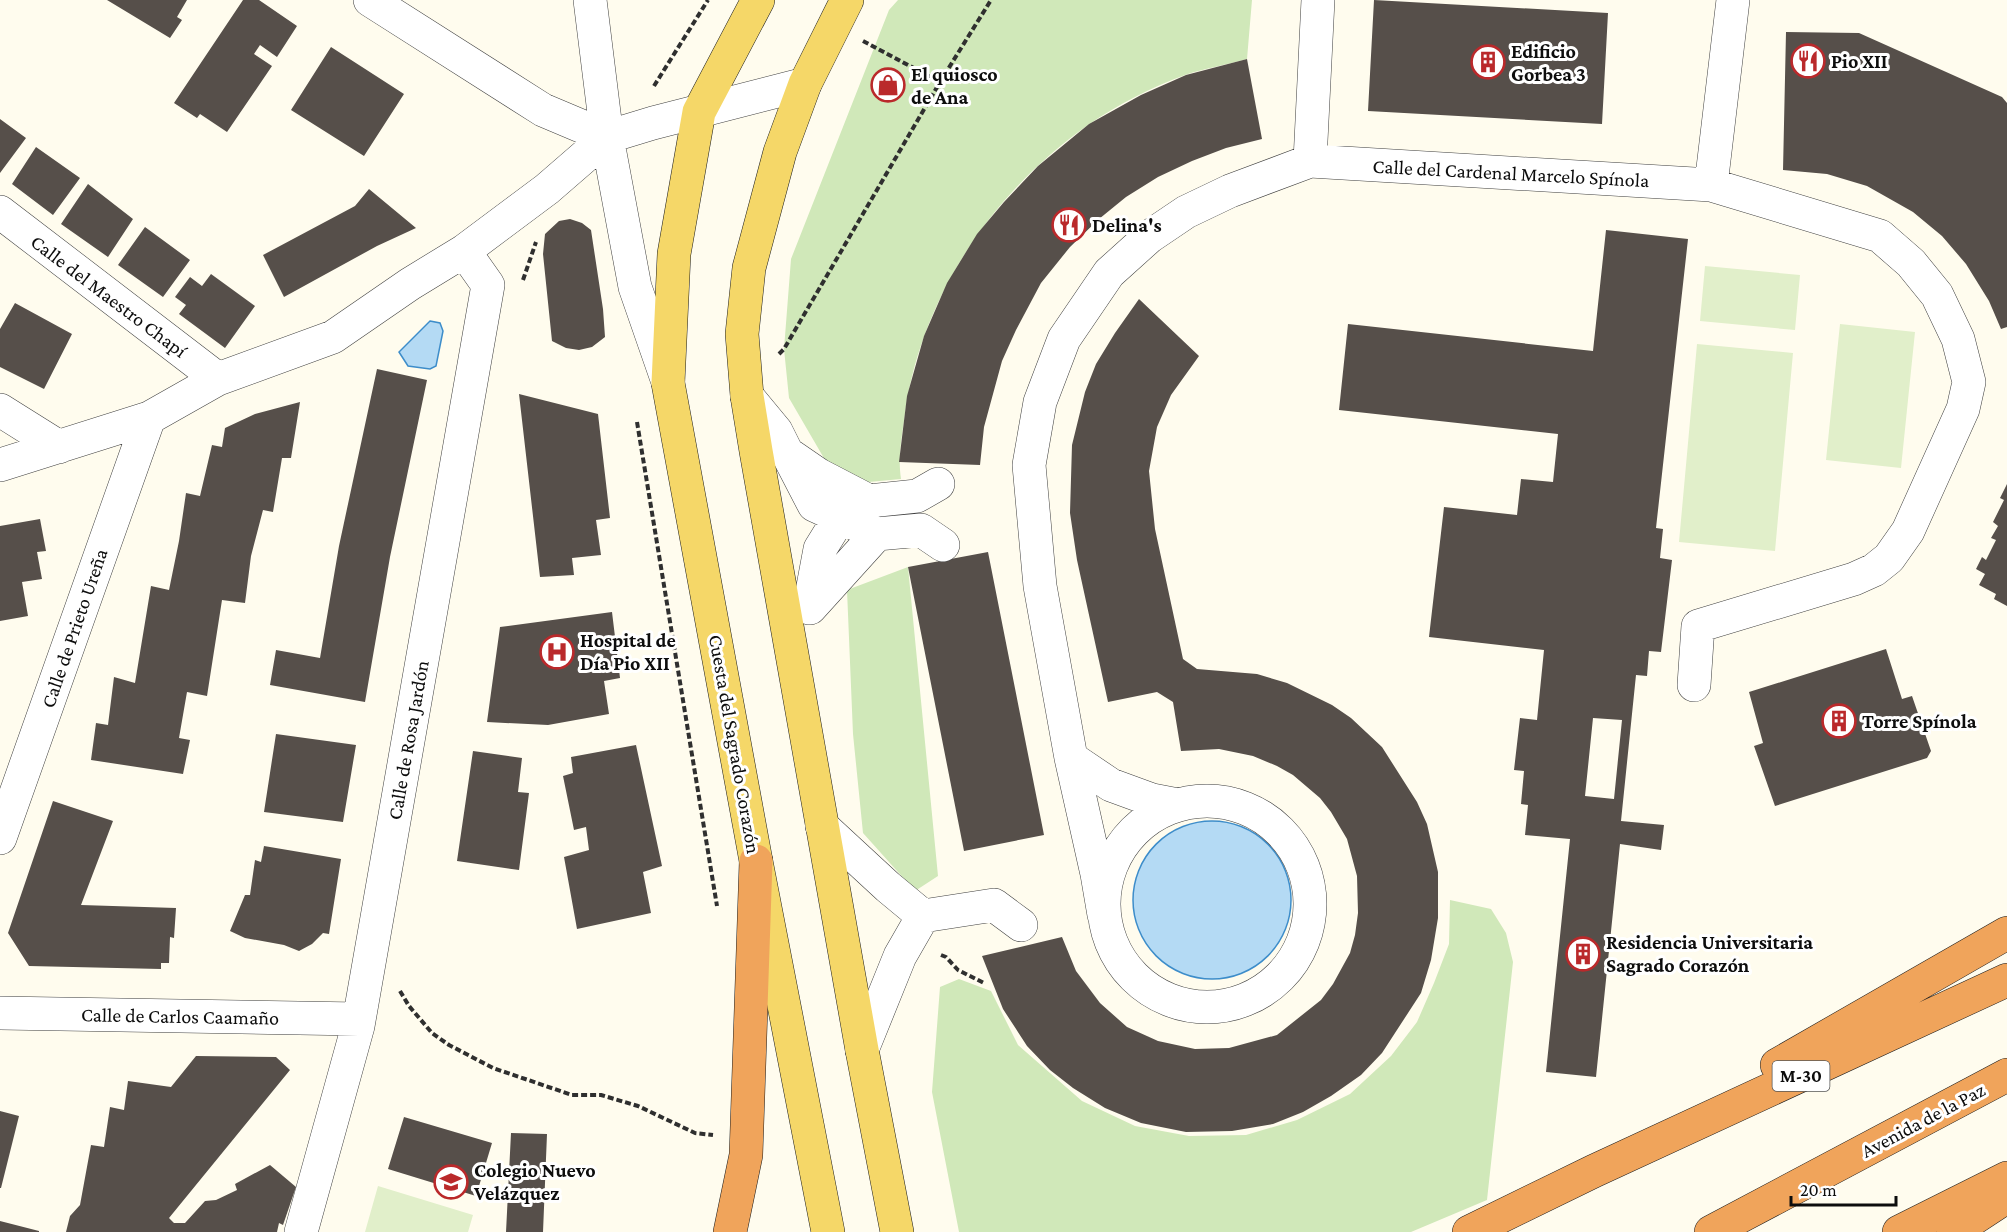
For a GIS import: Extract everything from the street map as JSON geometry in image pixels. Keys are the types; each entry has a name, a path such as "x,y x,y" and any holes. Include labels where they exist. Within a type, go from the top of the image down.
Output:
{"highway":[{"path":"730,1232 746,1155 756,861"},
{"path":"1594,1171 2007,933"},
{"name":"M-30","path":"1469,1232 1594,1171 2007,980"},
{"name":"Avenida de la Paz","path":"1711,1232 2007,1076"},
{"path":"1899,1232 2007,1179"},
{"path":"1953,1232 2007,1197"}],"main road":[{"name":"Cuesta del Sagrado Corazón","path":"758,0 699,112 674,254 668,382 756,861 828,1232"},
{"path":"847,0 805,84 780,152 749,268 741,334 747,396 862,1050 897,1232"}],"street":[{"path":"370,0 543,110 607,137"},
{"path":"590,0 607,137 635,287 668,382"},
{"path":"1310,160 1318,0"},
{"path":"1711,185 1733,0"},
{"path":"0,465 149,418 218,379 333,337 410,284 464,251 548,189 607,137 805,84"},
{"name":"Calle del Cardenal Marcelo Spínola","path":"1071,758 1111,785 1152,800 1178,804 1211,800 1244,807 1274,824 1296,850 1308,881 1310,915 1301,947 1283,976 1256,996 1224,1007 1190,1007 1159,996 1132,976 1113,947 1104,915 1071,758 1040,586 1029,465 1040,402 1064,339 1109,273 1149,237 1186,212 1230,191 1310,160 1711,185 1880,236 1911,263 1937,295 1958,339 1969,382 1963,409 1908,531 1889,558 1874,570 1854,579 1698,626 1694,685"},
{"name":"Calle del Maestro Chapí","path":"0,212 218,379"},
{"name":"Calle de Rosa Jardón","path":"302,1232 359,1020 488,285 464,251"},
{"path":"747,396 776,432 814,505 877,534 921,530 943,544"},
{"path":"0,410 58,447"},
{"name":"Calle de Prieto Ureña","path":"0,838 149,418"},
{"path":"787,453 819,475 869,501"},
{"path":"809,608 820,549 833,528 842,519 869,501 917,496 938,484"},
{"path":"790,642 809,608 877,534"},
{"name":"Calle del Cardenal Marcelo Spínola","path":"1104,915 1107,879 1121,846 1146,820 1178,804"},
{"path":"822,826 923,916 994,905 1021,925"},
{"path":"862,1050 900,956 923,916"},
{"name":"Calle de Carlos Caamaño","path":"0,1012 359,1020"}],"path":[{"path":"705,6 708,0"},
{"path":"774,360 784,349 940,82 991,0"},
{"path":"522,282 529,261"},
{"path":"938,954 946,957 958,970 984,983"},
{"path":"399,990 409,1006 432,1033 449,1045 493,1068 572,1095 601,1095 638,1106 695,1133"}],"green space":[{"path":"898,0 1252,0 1247,59 1185,75 1135,97 1099,118 1053,152 1020,183 991,217 965,254 943,293 925,334 912,377 904,421 900,457 901,479 858,483 832,472 789,398 784,349 791,259 889,10"},
{"path":"1705,266 1800,275 1795,330 1700,321"},
{"path":"1840,324 1915,332 1901,468 1826,460"},
{"path":"1697,344 1793,353 1775,551 1679,542"},
{"path":"908,567 938,876 915,891 863,833 853,734 847,590"},
{"path":"1450,900 1491,909 1506,933 1513,962 1487,1200 1411,1232 959,1232 932,1092 940,987 959,979 991,991 1018,1045 1082,1101 1135,1126 1189,1136 1246,1135 1297,1120 1350,1094 1391,1056 1417,1022 1449,944"},
{"path":"378,1186 473,1215 468,1232 365,1232"}],"water":[{"path":"430,321 440,323 443,331 436,366 430,369 408,366 399,352"},
{"path":"1212,821 1242,827 1268,844 1285,870 1291,900 1285,930 1268,956 1242,973 1212,979 1182,973 1156,956 1139,930 1133,900 1139,870 1156,844 1182,827"}],"building":[{"path":"107,0 187,0 177,17 182,20 170,38"},
{"path":"243,0 259,0 297,26 277,57 260,45 254,54 272,66 227,132 200,114 197,118 174,103"},
{"name":"Edificio Gorbea 3","path":"1374,0 1608,13 1602,124 1368,111"},
{"path":"1786,32 1859,33 2002,97 2007,103 2007,327 2001,329 1989,301 1966,264 1942,236 1913,212 1867,186 1827,174 1783,170"},
{"path":"331,47 404,94 364,156 291,110"},
{"path":"1247,59 1262,139 1226,148 1158,177 1126,197 1070,247 1041,283 1002,361 984,427 980,465 899,462 907,396 924,336 947,283 977,234 1004,202 1038,166 1089,124 1141,95 1186,75"},
{"path":"0,119 26,138 0,173"},
{"path":"36,147 80,178 53,215 12,184"},
{"path":"88,184 133,219 108,257 61,224"},
{"path":"369,189 416,228 377,246 284,297 263,255 355,206"},
{"path":"570,219 582,223 591,230 605,337 592,347 579,350 566,348 552,341 543,254 545,234 559,221"},
{"path":"145,227 190,260 163,297 118,265"},
{"path":"1606,230 1688,239 1656,528 1663,529 1660,558 1672,560 1661,652 1649,651 1647,676 1636,675 1621,821 1664,825 1661,850 1620,844 1596,1077 1546,1072 1570,839 1525,835 1528,805 1521,804 1524,771 1514,770 1520,718 1537,720 1544,650 1429,637 1444,507 1517,515 1521,479 1553,482 1558,434 1339,410 1348,324 1593,351","holes":["1593,718 1622,720 1614,799 1585,796"]},
{"path":"211,274 255,306 225,348 179,314 186,305 175,297 190,277 202,286"},
{"path":"1139,299 1199,356 1171,395 1157,427 1149,471 1155,529 1183,659 1197,669 1257,674 1287,683 1332,705 1351,718 1382,747 1417,802 1427,824 1438,872 1438,918 1431,960 1421,993 1382,1053 1361,1075 1303,1112 1273,1124 1232,1131 1186,1132 1141,1123 1105,1108 1073,1088 1050,1070 1027,1046 1003,1009 982,956 1062,937 1076,971 1100,1003 1127,1027 1158,1041 1195,1049 1229,1048 1277,1035 1321,1000 1333,984 1350,953 1355,935 1358,913 1357,876 1347,839 1320,798 1293,775 1253,756 1219,749 1181,751 1173,702 1157,692 1108,702 1077,560 1070,513 1072,445 1085,392 1096,364"},
{"path":"15,303 72,334 44,389 0,367 0,329"},
{"path":"377,369 427,380 390,557 365,702 270,685 276,650 320,658 339,546"},
{"path":"519,394 598,414 610,518 596,520 601,555 572,558 574,575 540,577"},
{"path":"300,402 291,458 282,458 273,512 263,510 251,556 245,603 222,600 207,696 187,692 179,738 190,740 183,774 91,760 96,723 108,725 114,677 135,683 151,586 169,590 186,493 200,496 212,445 222,447 225,428 255,414"},
{"path":"2007,484 2007,606 1994,599 1996,594 1979,585 1985,574 1976,569 1982,557 1986,560 1996,540 1991,538 1998,526 1993,522 2004,500 2000,498"},
{"path":"40,519 46,551 37,552 42,579 22,582 28,616 0,621 0,526"},
{"path":"988,552 1044,835 964,851 908,567"},
{"name":"Hospital de Día Pio XII","path":"612,612 620,678 604,681 609,714 548,725 487,722 500,627"},
{"name":"Torre Spínola","path":"1886,649 1902,699 1912,696 1931,751 1927,758 1775,806 1754,746 1763,743 1749,692"},
{"path":"276,734 356,745 343,822 264,812"},
{"path":"636,745 662,866 643,872 651,913 577,929 564,857 589,850 586,827 574,830 563,776 573,773 571,757"},
{"path":"473,751 522,758 518,792 529,793 519,870 457,861"},
{"path":"53,801 113,821 81,905 176,908 174,938 170,937 169,963 161,963 161,969 29,966 8,933"},
{"path":"264,846 341,859 329,934 323,933 312,944 299,951 284,945 245,938 230,931 245,895 250,895 255,860 261,862"},
{"path":"196,1056 276,1057 290,1070 169,1218 174,1223 185,1223 205,1201 216,1200 237,1190 235,1184 270,1165 296,1187 283,1225 279,1223 277,1232 66,1232 70,1216 80,1205 91,1145 104,1147 110,1107 124,1110 128,1081 171,1087"},
{"path":"0,1111 19,1116 1,1188 0,1188"},
{"path":"404,1117 492,1143 476,1196 388,1169"},
{"path":"511,1133 547,1134 543,1232 506,1232"},
{"path":"0,1221 39,1231 39,1232 0,1232"}],"place":[{"name":"Pio XII","path":"1808,61"},
{"name":"Edificio Gorbea 3","path":"1488,62"},
{"name":"El quiosco de Ana","path":"888,85"},
{"name":"Delina's","path":"1069,225"},
{"name":"Hospital de Día Pio XII","path":"557,652"},
{"name":"Torre Spínola","path":"1839,721"},
{"name":"Residencia Universitaria Sagrado Corazón","path":"1583,954"},
{"name":"Colegio Nuevo Velázquez","path":"451,1182"}]}
